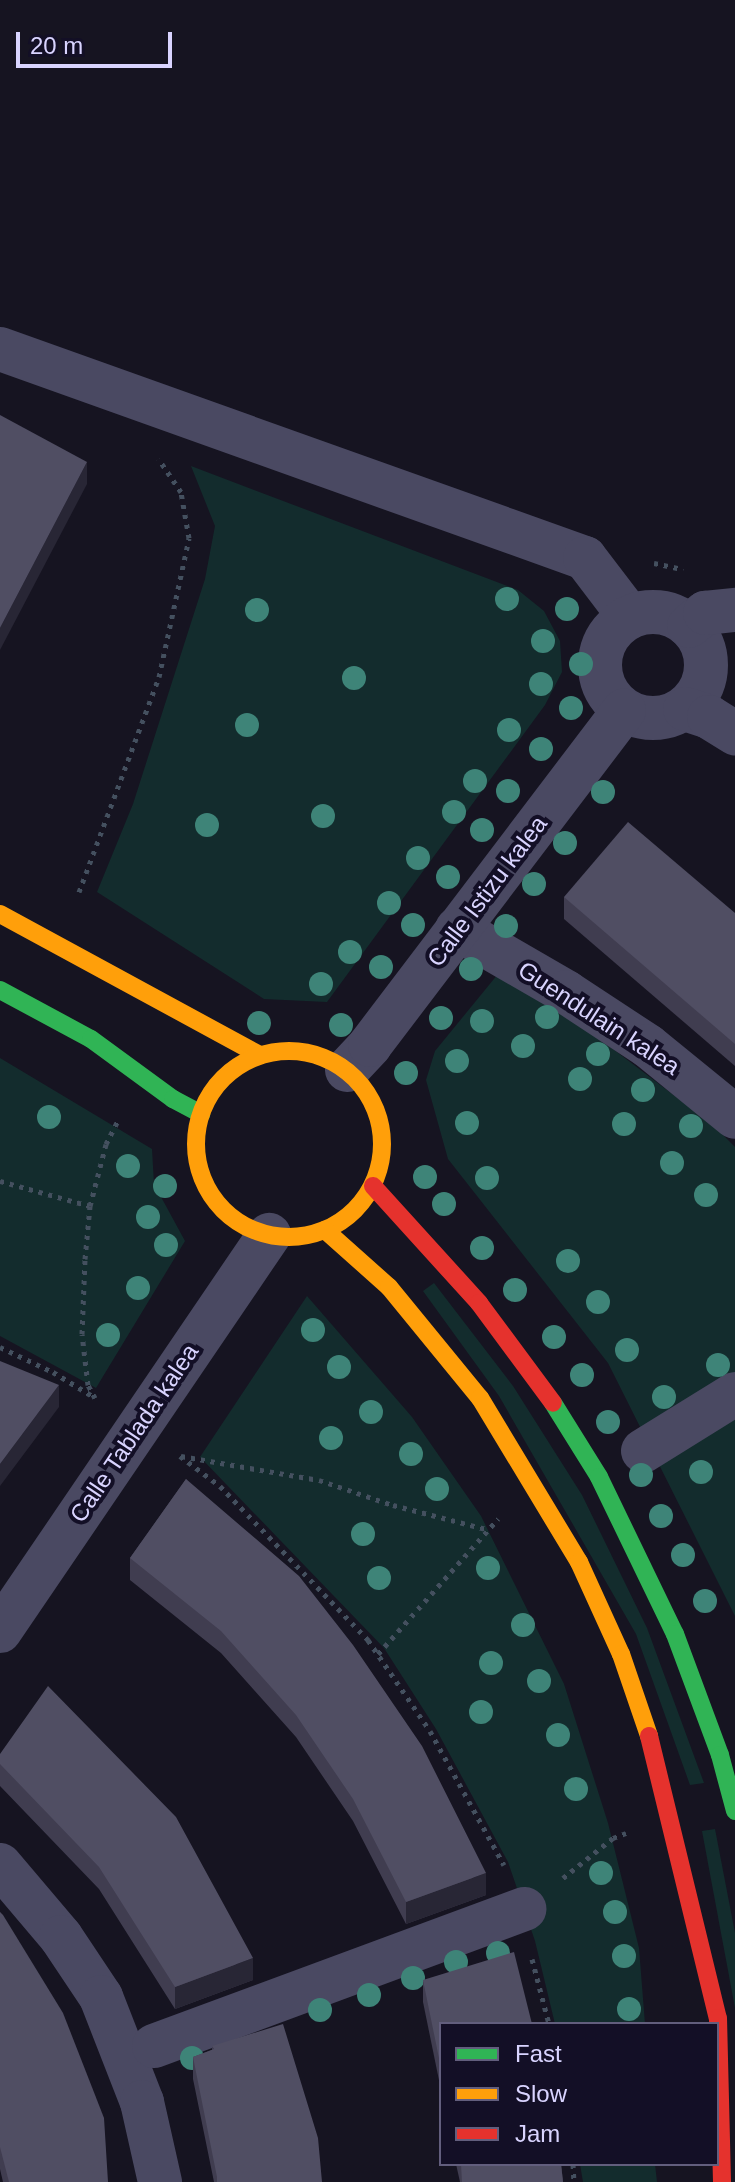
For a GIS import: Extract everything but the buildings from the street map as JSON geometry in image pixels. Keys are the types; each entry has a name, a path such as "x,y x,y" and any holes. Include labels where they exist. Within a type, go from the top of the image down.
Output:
{"street":[{"path":"0,349 585,558 630,617"},
{"path":"689,626 705,613 735,610"},
{"path":"661,612 689,626 699,638 706,668 704,683 685,709 655,719 624,710 611,700 599,669 606,638 630,617 661,612"},
{"path":"685,709 709,717 735,733"},
{"name":"Calle Istizu kalea","path":"347,1070 370,1045 624,710"},
{"path":"0,914 260,1055"},
{"name":"Guendulain kalea","path":"457,929 566,992 648,1046 735,1117"},
{"path":"0,990 91,1039 173,1099 201,1114"},
{"path":"289,1050 320,1056 347,1070 368,1094 381,1123 382,1156 373,1186 345,1219 325,1230 297,1237 269,1235 240,1223 216,1202 201,1175 196,1144 201,1114 214,1088 234,1068 260,1055 289,1050"},
{"path":"373,1186 479,1303 545,1391 599,1477 675,1634 720,1755 735,1811"},
{"path":"325,1230 389,1287 480,1398 579,1562 621,1654 655,1752 718,2022"},
{"name":"Calle Tablada kalea","path":"0,1631 269,1235"},
{"path":"643,1451 735,1394"},
{"path":"0,1865 61,1937 101,1997 142,2102 160,2182"},
{"path":"154,2046 522,1910"},
{"path":"719,2059 722,2182"}],"path":[{"path":"79,892 159,677 189,538 181,492 155,453"},
{"path":"585,558 627,553 656,564 695,571"},
{"path":"0,1347 53,1372 95,1398 88,1385 82,1334 90,1206 106,1144 123,1111"},
{"path":"0,1181 90,1206"},
{"path":"486,1529 393,1505 319,1480 180,1456 220,1486 378,1654 430,1731 496,1850 522,1910 549,2022"},
{"path":"378,1654 498,1518"},
{"path":"522,1910 613,1838 630,1832"}],"green space":[{"path":"191,466 518,590 544,611 560,641 562,672 545,705 327,1002 264,999 97,892 133,804 205,579 215,526"},
{"path":"498,974 584,1027 713,1125 735,1147 735,1616 608,1363 448,1159 426,1080 435,1051"},
{"path":"0,1058 152,1149 154,1184 185,1241 96,1388 0,1336"},
{"path":"434,1283 513,1386 582,1495 647,1628 704,1783 690,1785 636,1634 499,1396 423,1291"},
{"path":"307,1296 412,1417 481,1516 564,1684 608,1823 639,1948 645,2022 555,2022 535,1941 508,1862 436,1729 384,1648 200,1457"},
{"path":"715,1829 735,1933 735,2008 702,1831"},
{"path":"580,2166 655,2166 657,2182 583,2182"}],"traffic: fast":[{"path":"0,990 91,1039 173,1099 201,1114"},
{"path":"553,1403 599,1477 675,1634 720,1755 735,1811"}],"traffic: slow":[{"path":"0,914 260,1055"},
{"path":"289,1051 325,1058 355,1078 375,1108 382,1144 375,1180 355,1210 325,1230 289,1237 253,1230 223,1210 203,1180 196,1144 203,1108 223,1078 253,1058 289,1051"},
{"path":"325,1230 389,1287 480,1398 579,1562 621,1654 649,1736"}],"traffic: jam":[{"path":"373,1186 479,1303 553,1403"},
{"path":"649,1736 718,2022"},
{"path":"719,2059 722,2182"}]}
